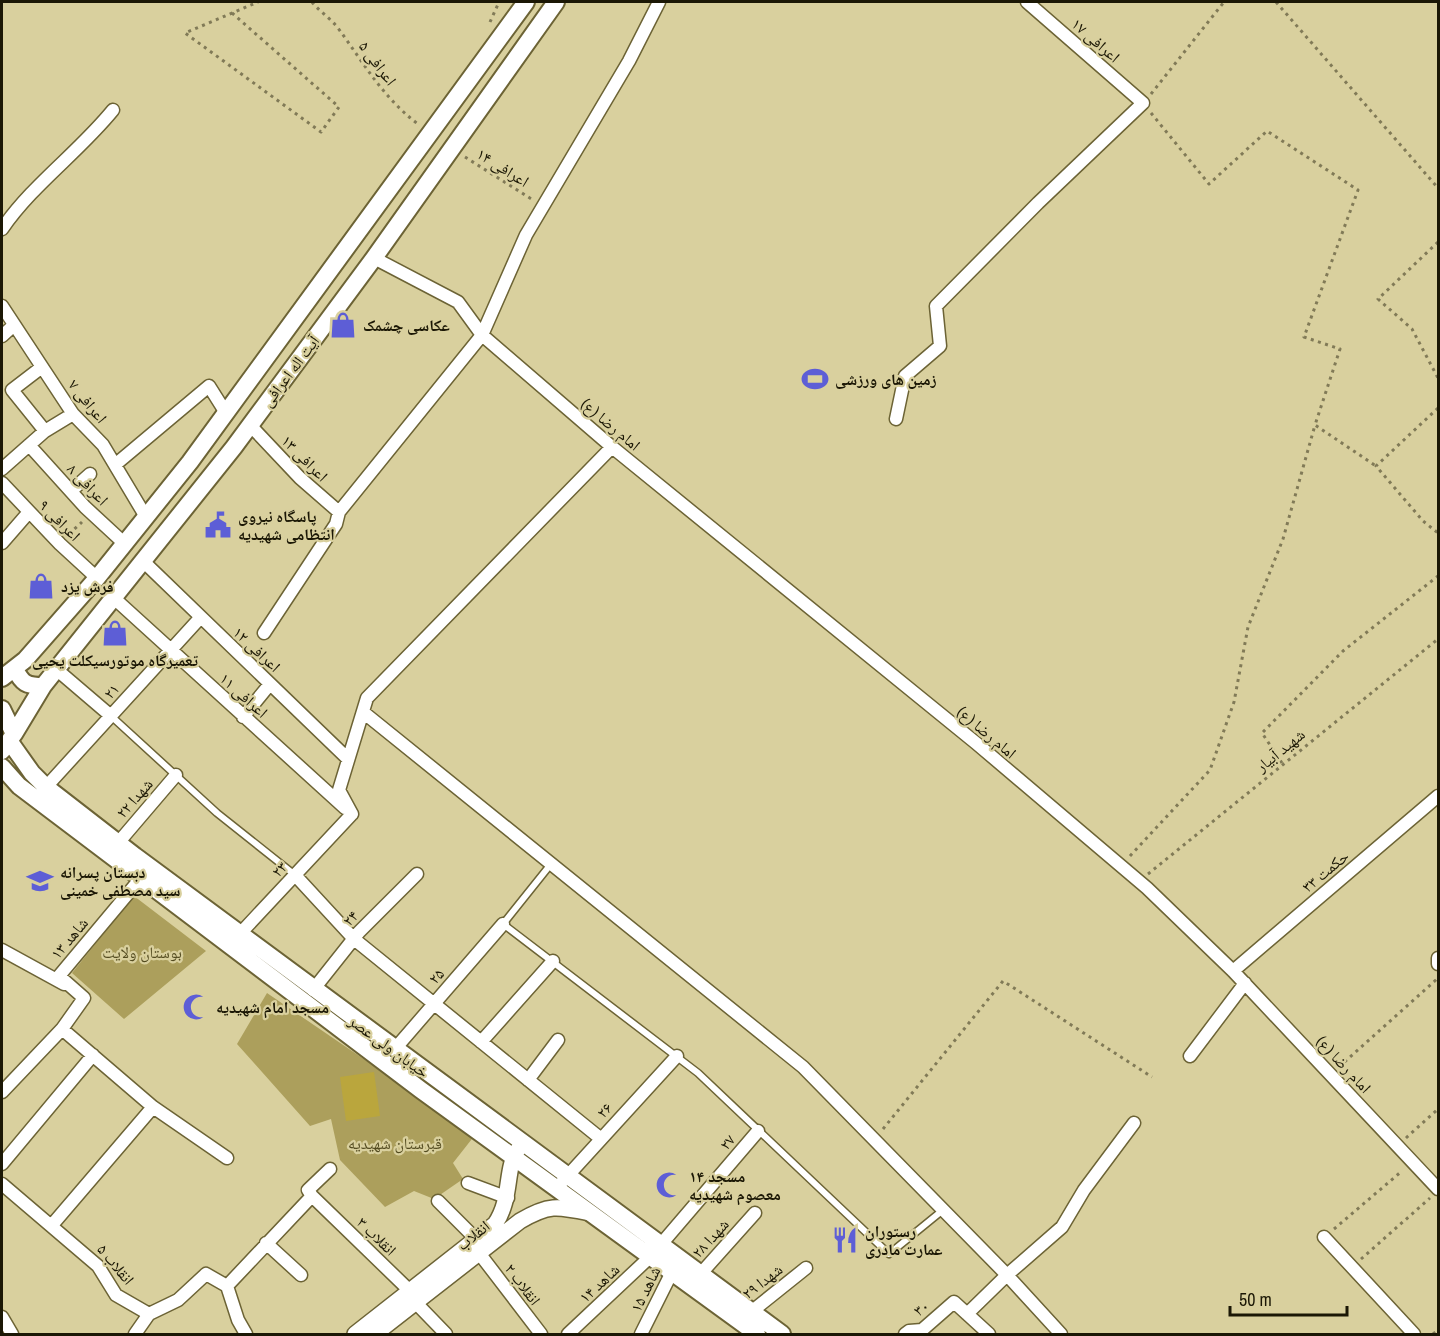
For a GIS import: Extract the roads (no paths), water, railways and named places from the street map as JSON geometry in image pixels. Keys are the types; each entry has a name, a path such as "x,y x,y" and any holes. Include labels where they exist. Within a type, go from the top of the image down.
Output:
{"main road":[{"name":"آیت اله اعرافی","path":"8,673 97,578 146,517 226,413 526,2"},
{"name":"آیت اله اعرافی","path":"9,742 43,686 144,562 250,425 374,258 556,2"},
{"path":"8,673 28,686 43,686"},
{"name":"خیابان ولی عصر","path":"2,709 9,742 32,773 46,787 118,843 145,873"},
{"name":"خیابان ولی عصر","path":"2,767 19,786 145,873 518,1150 746,1316 778,1333"},
{"name":"خیابان ولی عصر","path":"234,940 313,990 394,1050 518,1150"},
{"name":"خیابان ولی عصر","path":"746,1316 757,1335"}],"street":[{"path":"264,633 336,524 339,512 482,335 526,236 629,61 658,2"},
{"name":"اعرافی ۱۷","path":"896,419 905,376 940,346 936,306 1046,195 1143,103 1027,2"},
{"path":"2,229 21,201 93,135 113,110"},
{"name":"امام رضا (ع)","path":"374,258 458,302 482,335 612,447 975,743 1139,881 1245,983 1438,1190"},
{"name":"اعرافی ۷","path":"2,306 73,414 103,445 116,464 146,517"},
{"path":"2,336 14,325"},
{"path":"42,367 12,390 45,431"},
{"path":"116,464 208,386 226,413"},
{"path":"2,470 45,431 73,414"},
{"name":"اعرافی ۱۳","path":"250,425 300,478 339,512"},
{"name":"اعرافی ۸","path":"28,445 91,512 125,544"},
{"path":"352,814 339,790 367,698 612,447"},
{"path":"71,491 90,474"},
{"name":"اعرافی ۹","path":"2,483 60,544 97,578"},
{"path":"2,543 29,512"},
{"name":"اعرافی ۱۲","path":"144,562 348,759"},
{"name":"اعرافی ۱۱","path":"115,598 170,651 352,814"},
{"name":"۲۱","path":"46,787 200,618"},
{"path":"56,669 111,716"},
{"path":"243,717 270,684"},
{"path":"363,712 803,1067 1007,1275 1061,1335"},
{"name":"شهدا ۲۲","path":"118,843 176,775"},
{"name":"حکمت ۳۳","path":"1233,971 1438,796"},
{"name":"۲۳","path":"234,940 352,814"},
{"name":"شاهد ۱۳","path":"62,1029 84,998 59,976 145,873"},
{"name":"۲۴","path":"313,990 354,939 417,874"},
{"path":"295,875 354,939 600,1138"},
{"name":"۲۵","path":"394,1050 503,924"},
{"path":"2,950 74,990"},
{"path":"1438,958 1438,964"},
{"path":"481,1042 553,961"},
{"path":"1190,1056 1245,983"},
{"path":"2,1092 62,1029 153,1107 227,1158"},
{"path":"528,1080 558,1040"},
{"path":"2,1164 93,1055"},
{"name":"۲۶","path":"562,1182 676,1056"},
{"path":"52,1225 153,1107"},
{"path":"989,1335 967,1314 1062,1227 1084,1191 1134,1123"},
{"name":"۲۷","path":"656,1250 758,1131"},
{"name":"انقلاب","path":"477,1246 495,1224 508,1198 518,1150"},
{"path":"227,1286 266,1242 312,1196 308,1190 330,1169"},
{"path":"468,1183 508,1198"},
{"name":"انقلاب ۵","path":"2,1184 98,1266 116,1294 149,1314"},
{"name":"انقلاب ۳","path":"312,1196 413,1297 446,1335"},
{"name":"انقلاب ۲","path":"438,1202 477,1246 541,1335"},
{"name":"انقلاب","path":"357,1334 413,1297 477,1246 543,1208 556,1206 599,1209"},
{"name":"شهدا ۲۸","path":"696,1279 755,1213"},
{"path":"1324,1238 1414,1335"},
{"path":"266,1242 301,1275"},
{"name":"شاهد ۱۴","path":"568,1335 656,1250"},
{"name":"شاهد ۱۵","path":"641,1335 676,1265"},
{"name":"شهدا ۲۹","path":"746,1316 806,1268"},
{"path":"135,1335 149,1314 178,1300 206,1274 227,1286 238,1320 246,1335"},
{"name":"انقلاب","path":"375,1335 413,1297"},
{"name":"۳۰","path":"905,1335 909,1331 921,1330 954,1302 967,1314"},
{"path":"2,1317 12,1335"}],"lane":[{"path":"111,716 176,775 295,875"},
{"path":"551,864 503,924 676,1056 889,1254 943,1210"}],"place":[{"name":"عکاسی چشمک","path":"343,325"},
{"name":"زمین های ورزشی","path":"815,379"},
{"name":"پاسگاه نیروی انتظامی شهیدیه","path":"218,525"},
{"name":"فرش یزد","path":"41,586"},
{"name":"تعمیرگاه موتورسیکلت یحیی","path":"115,633"},
{"name":"دبستان پسرانه سید مصطفی خمینی","path":"40,881"},
{"name":"مسجد امام شهیدیه","path":"196,1007"},
{"name":"مسجد ۱۴ معصوم شهیدیه","path":"669,1185"},
{"name":"رستوران عمارت مادری","path":"845,1240"}],"park label":[{"name":"بوستان ولایت","path":"142,952"},
{"name":"قبرستان شهیدیه","path":"395,1143"}]}
